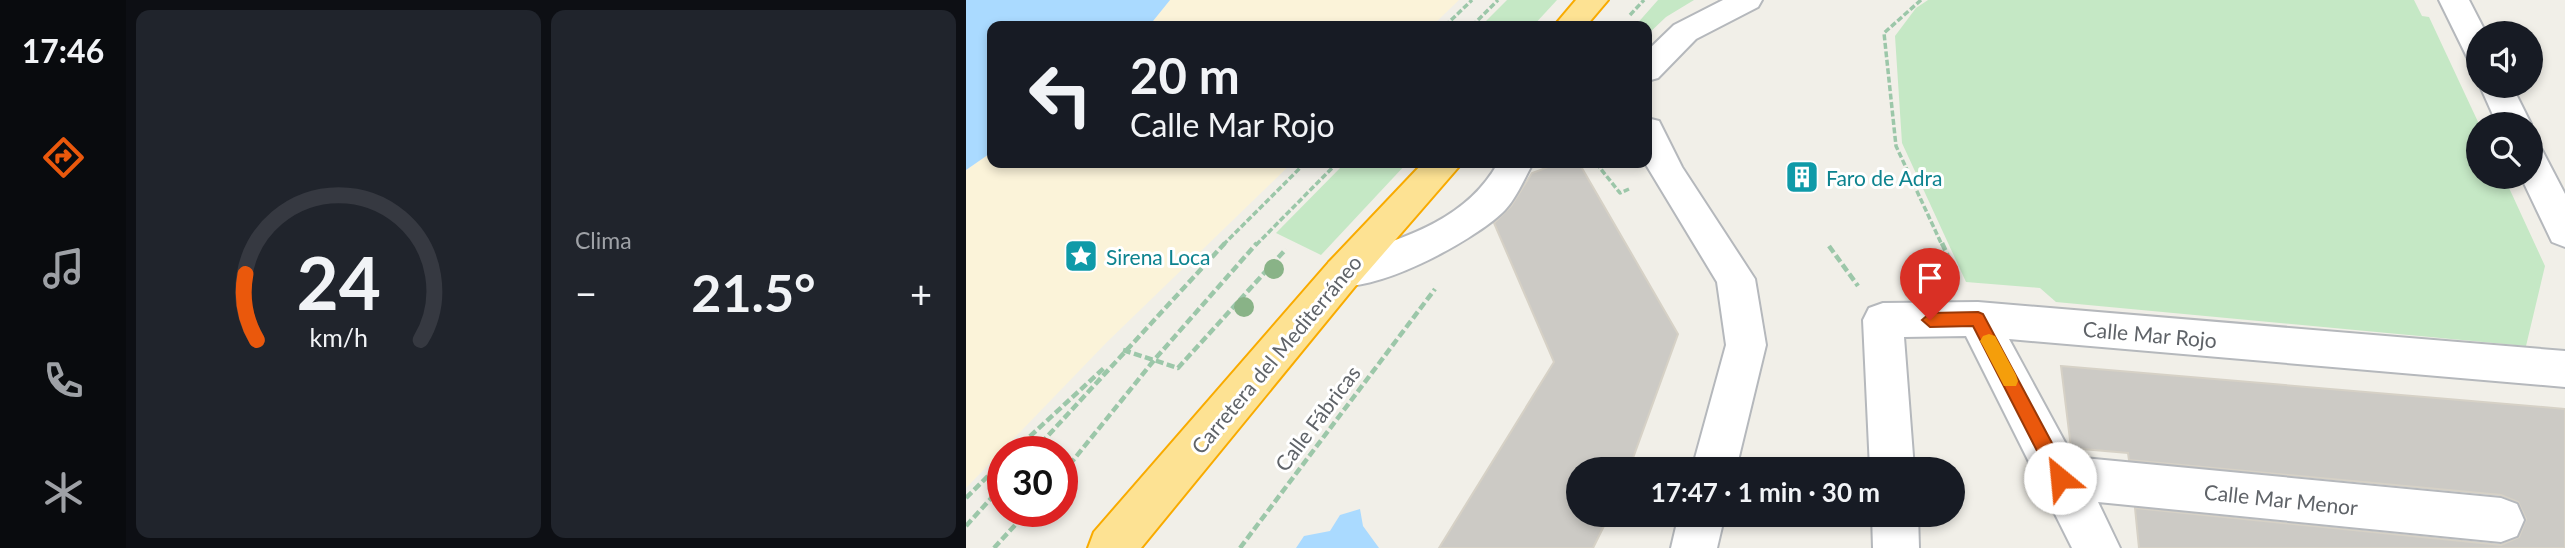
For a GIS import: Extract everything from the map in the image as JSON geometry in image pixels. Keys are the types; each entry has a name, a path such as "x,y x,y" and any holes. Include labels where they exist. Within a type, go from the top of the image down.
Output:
{"highway":[{"path":"1574,21 1593,0"},
{"name":"Carretera del Mediterráneo","path":"1111,548 1343,273 1439,168"}],"street":[{"path":"1652,64 1685,32 1747,0"},
{"path":"2454,0 2466,24"},
{"path":"1652,141 1667,173 1736,279 1746,345 1717,457"},
{"path":"1343,273 1405,256 1459,226 1493,199 1512,168"},
{"path":"2543,186 2565,232"},
{"path":"1978,319 2097,548"},
{"name":"Calle Mar Rojo","path":"1891,457 1883,320 1978,319 2565,369"},
{"name":"Calle Mar Menor","path":"2060,478 2501,520"},
{"path":"1694,548 1699,527"},
{"path":"1895,527 1896,548"}],"path":[{"path":"1450,21 1472,0"},
{"path":"1477,21 1498,0"},
{"path":"1921,0 1884,33 1896,146 1978,319"},
{"path":"1047,436 1238,229 1300,168"},
{"path":"1078,454 1154,359 1261,239 1332,168"},
{"path":"1600,168 1620,193"},
{"path":"1125,349 1178,368 1286,249"},
{"name":"Calle Fábricas","path":"1240,548 1419,307"},
{"path":"1030,436 1125,349"},
{"path":"966,498 987,477"},
{"path":"966,526 987,503"},
{"path":"994,548 1013,527"}],"green space":[{"path":"1507,0 1557,0 1538,21 1486,21"},
{"path":"1658,0 1694,0 1666,17 1652,30 1652,21 1639,21"},
{"path":"1928,0 2414,0 2422,16 2429,17 2473,112 2466,112 2466,189 2510,189 2545,266 2526,346 2056,302 2040,288 1966,282 1902,143 1895,36 1916,8"},
{"path":"1340,168 1402,168 1321,255 1276,233"}],"sand":[{"path":"1170,0 1459,0 1437,21 1153,21"},
{"name":"Sirena Loca","path":"987,155 987,168 1287,168 1107,342 1016,436 987,436 987,466 966,488 966,170"}],"water":[{"path":"966,0 1170,0 1153,21 987,21 987,155 966,170"},
{"path":"1360,509 1363,526 1379,548 1296,548 1304,536 1330,531 1340,515"}],"building":[{"path":"1546,168 1582,168 1678,334 1633,457 1566,457 1566,527 1604,527 1593,548 1439,548 1554,362 1494,223 1511,206 1532,173"},
{"path":"2061,366 2565,409 2565,548 2139,548 2135,508 2501,545 2519,537 2526,519 2518,502 2501,495 2129,460 2128,453 2071,448"}],"slow traffic":[{"path":"1989,341 2010,381"}],"place":[{"name":"Faro de Adra","path":"1802,177"},
{"name":"Sirena Loca","path":"1081,256"}],"route":[{"path":"1930,320 1978,319 2060,478"}]}
